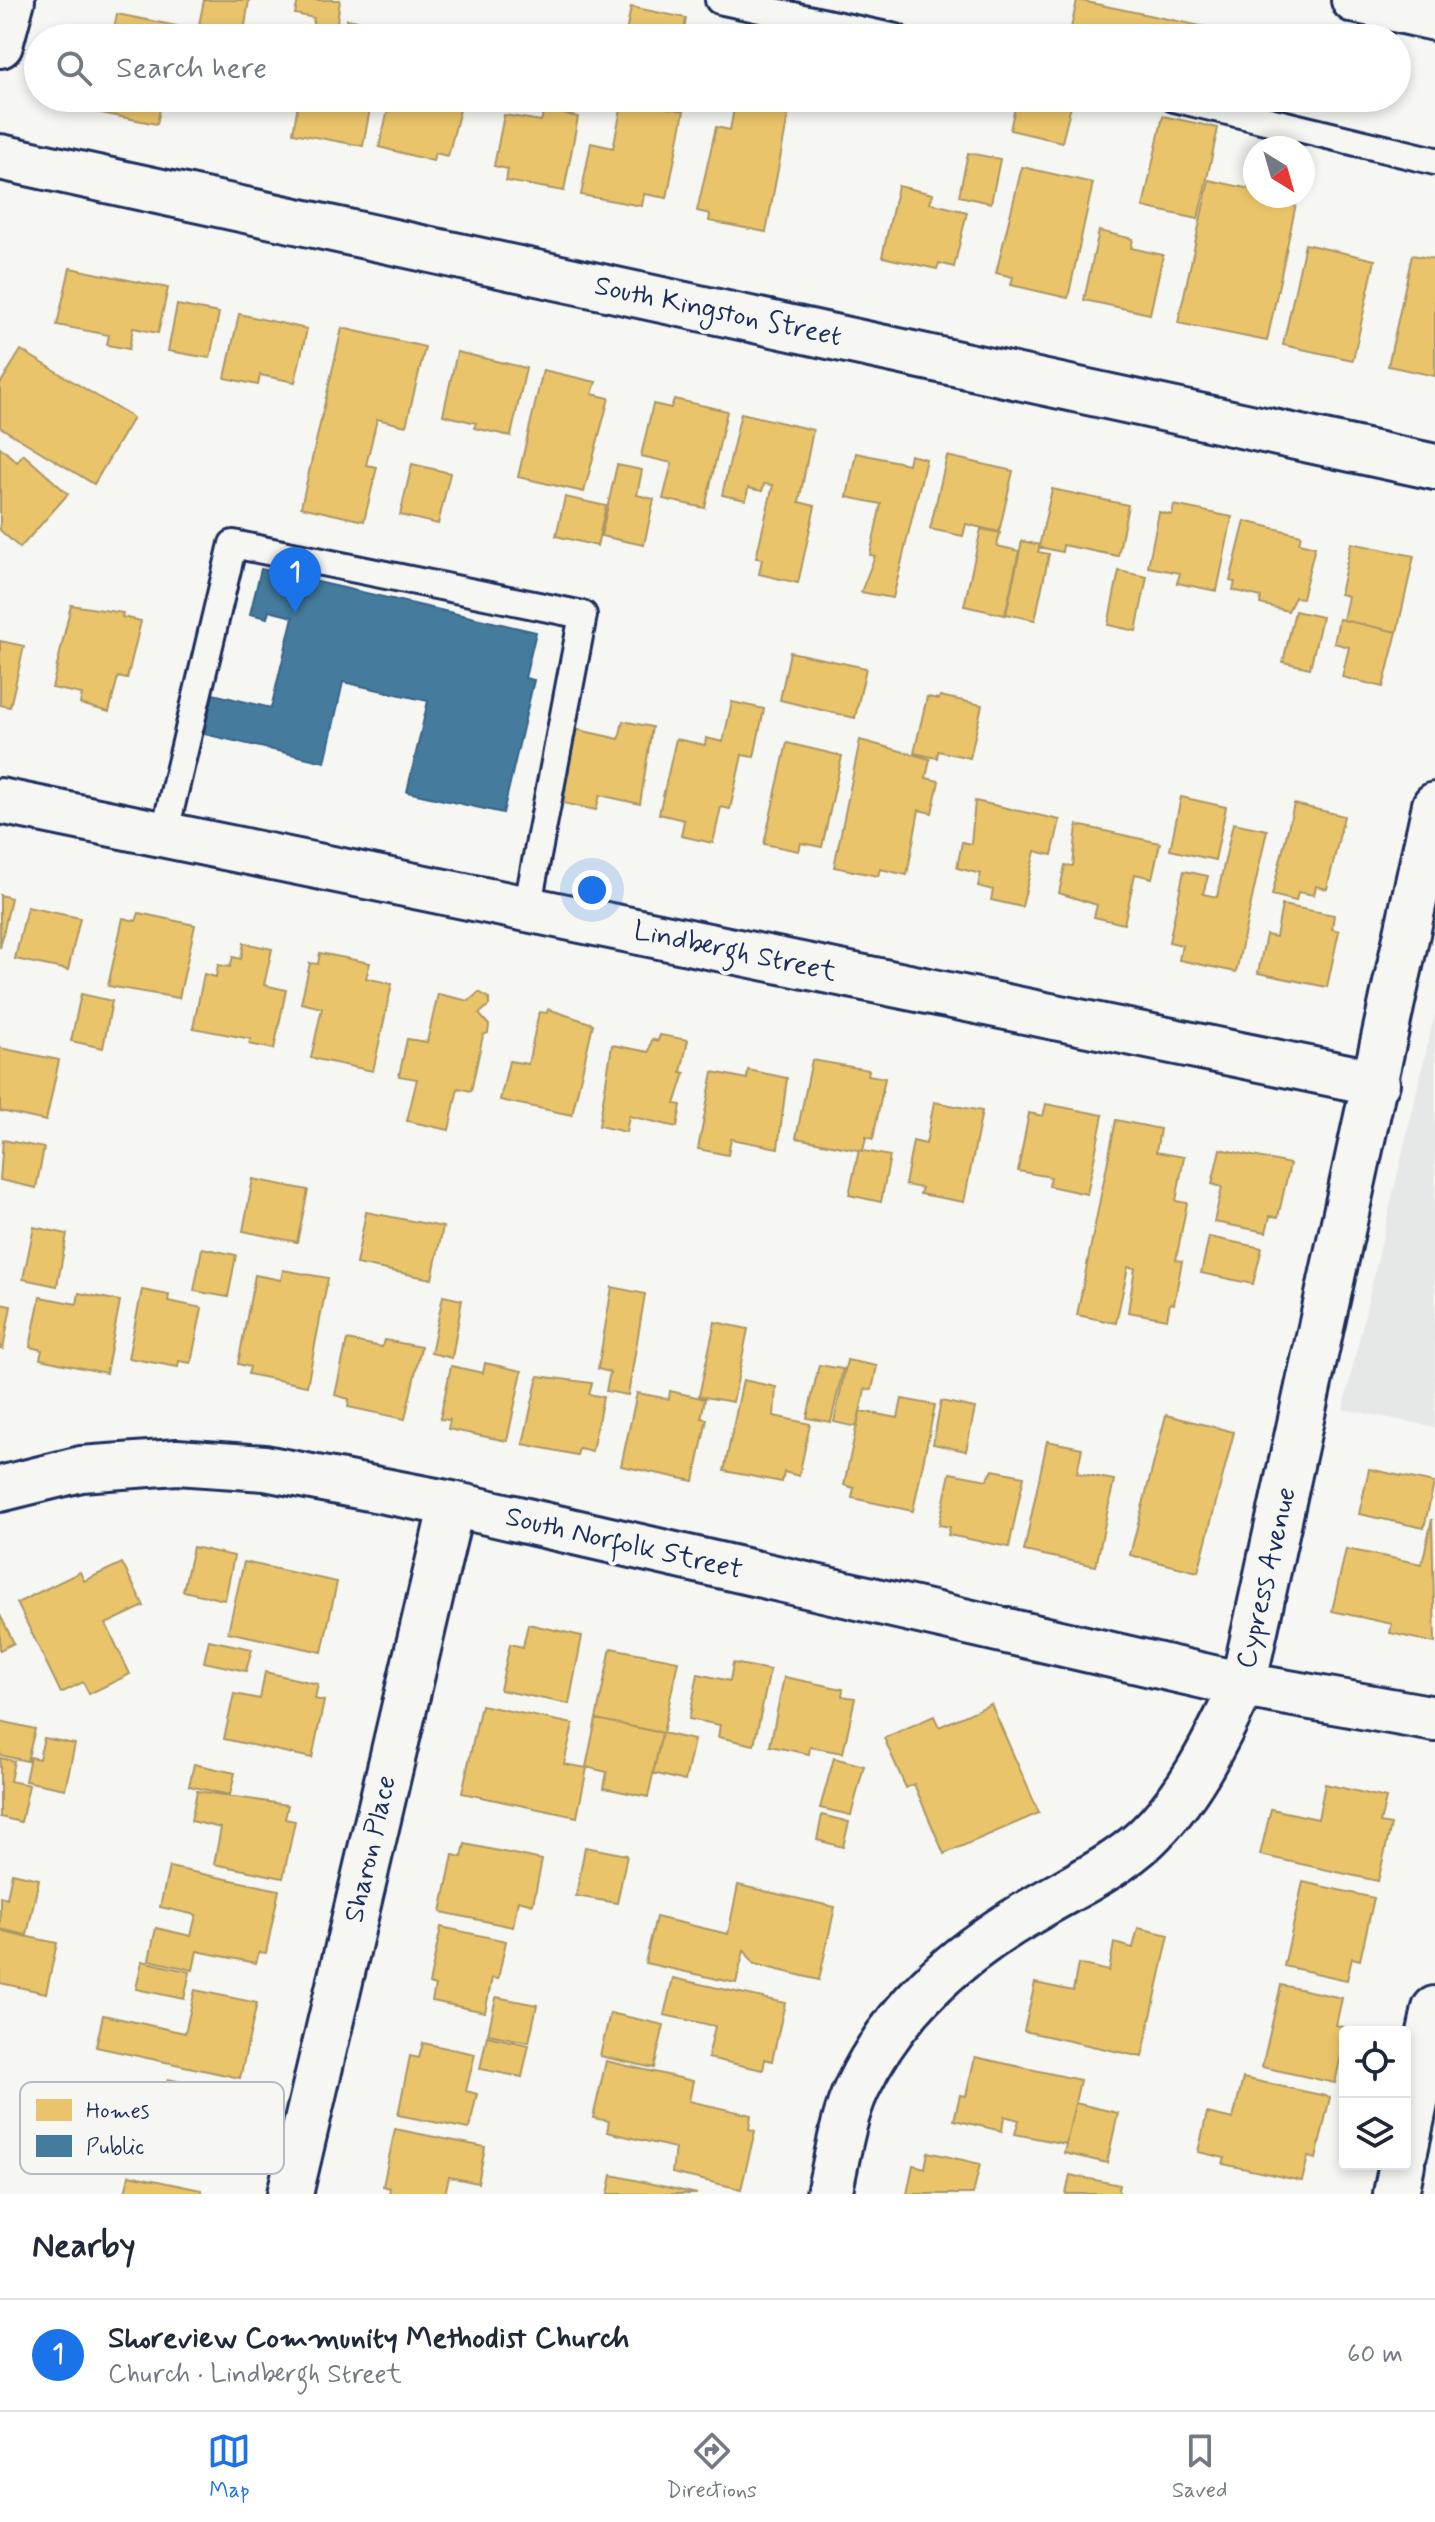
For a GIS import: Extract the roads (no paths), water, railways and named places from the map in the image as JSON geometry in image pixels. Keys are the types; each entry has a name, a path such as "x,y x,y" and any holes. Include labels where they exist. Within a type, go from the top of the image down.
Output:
{"street":[{"path":"0,45 12,0"},
{"path":"1354,0 1435,18"},
{"name":"South Kingston Street","path":"0,157 1435,467"},
{"name":"Lindbergh Street","path":"0,801 1377,1083"},
{"name":"Cypress Avenue","path":"829,2194 856,2090 889,2032 930,1983 974,1946 1091,1878 1144,1840 1174,1808 1205,1762 1243,1685 1377,1083 1435,805"},
{"name":"South Norfolk Street","path":"0,1489 81,1469 177,1462 265,1468 452,1504 1243,1685 1435,1719"},
{"name":"Sharon Place","path":"290,2194 452,1504"},
{"path":"1411,2123 1435,2009"},
{"path":"1396,2194 1401,2170"}],"lane":[{"path":"719,0 831,24"},
{"path":"1232,112 1435,161"},
{"path":"164,835 233,544 583,615 527,909"}],"place":[{"name":"Shoreview Community Methodist Church","path":"295,613"}]}
